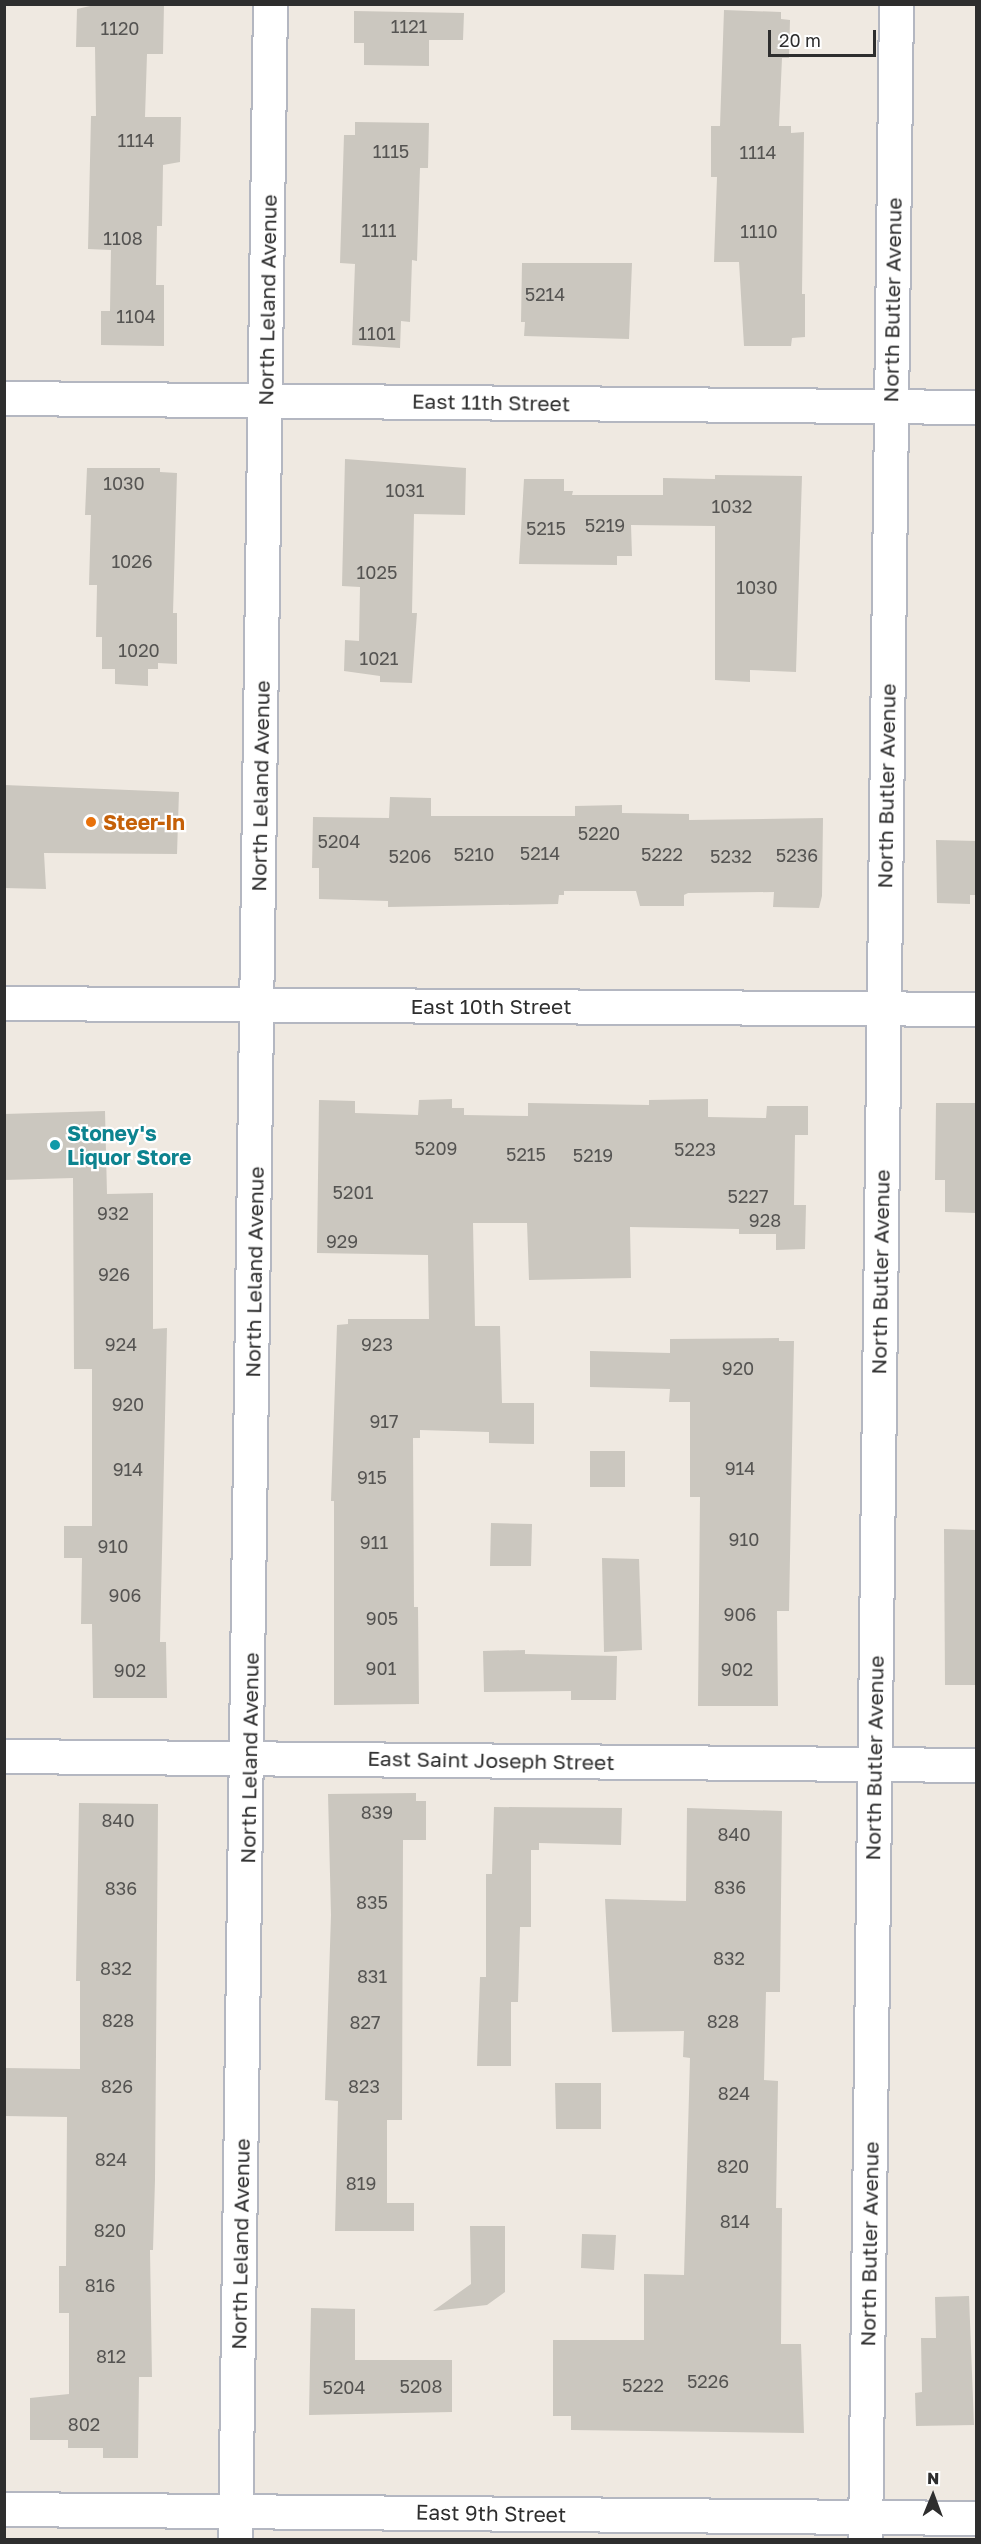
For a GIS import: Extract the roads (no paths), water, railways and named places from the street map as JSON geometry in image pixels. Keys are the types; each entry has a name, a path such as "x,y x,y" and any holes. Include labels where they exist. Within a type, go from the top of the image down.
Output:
{"street":[{"name":"North Leland Avenue","path":"235,2525 249,1758 270,4"},
{"name":"North Butler Avenue","path":"865,2528 896,4"},
{"name":"East 11th Street","path":"4,398 976,407"},
{"name":"East 10th Street","path":"4,1003 976,1009"},
{"name":"East Saint Joseph Street","path":"4,1756 976,1765"},
{"name":"East 9th Street","path":"4,2509 235,2525 865,2528 976,2518"}],"place":[{"name":"Steer-In","path":"91,822"},
{"name":"Stoney's Liquor Store","path":"55,1145"}]}
